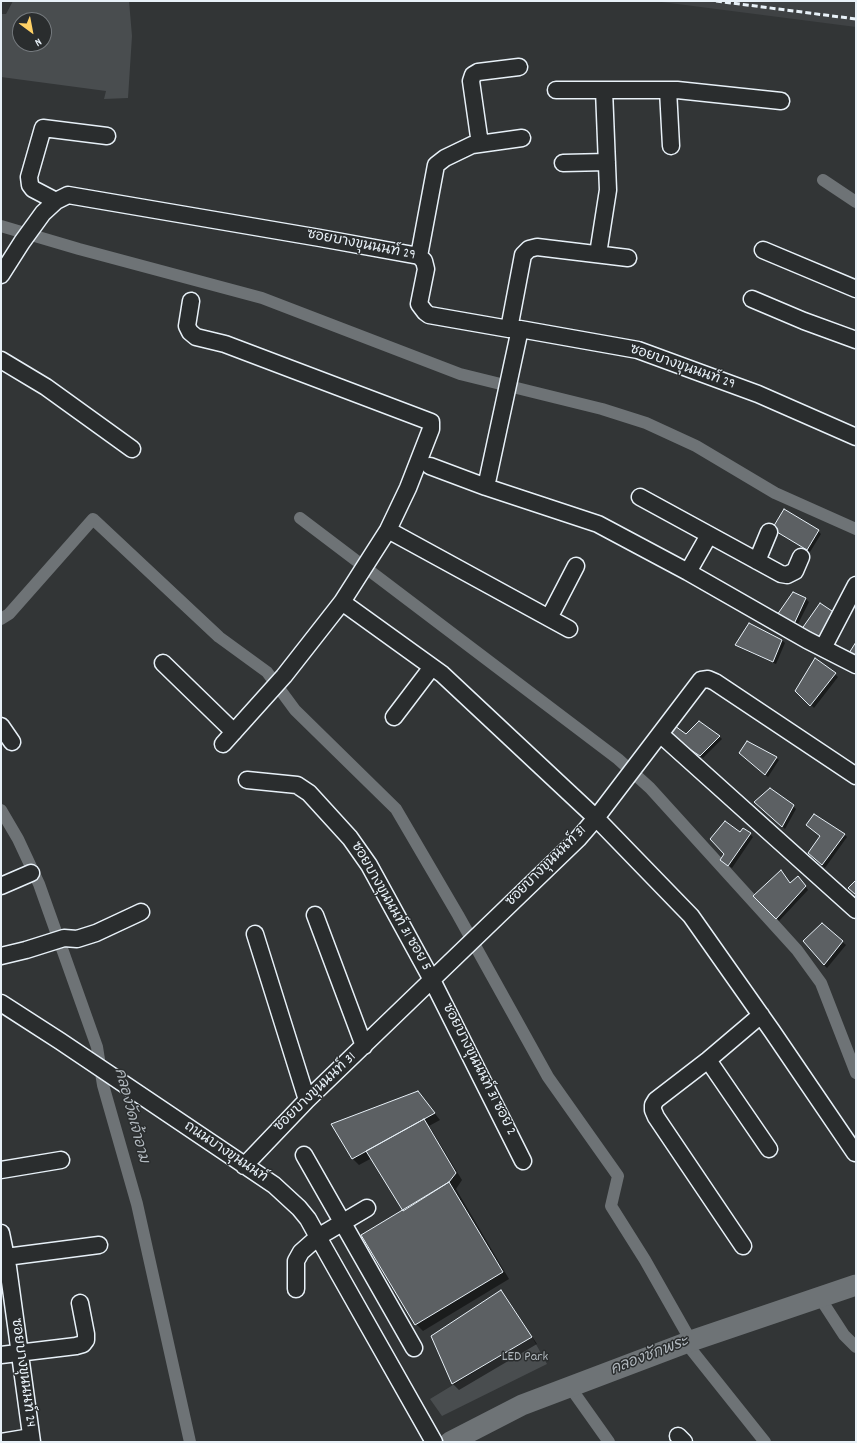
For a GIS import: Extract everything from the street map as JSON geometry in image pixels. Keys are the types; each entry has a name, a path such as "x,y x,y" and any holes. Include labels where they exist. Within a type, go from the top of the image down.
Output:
{"street":[{"path":"480,144 471,82 473,75 478,72 519,67"},
{"path":"556,90 668,90 781,101"},
{"path":"598,254 608,190 604,90"},
{"path":"668,90 672,146"},
{"path":"56,201 33,189 30,185 28,177 43,128 108,136"},
{"path":"419,256 436,165 445,158 472,145 522,138"},
{"path":"563,163 607,162"},
{"name":"ซอยบางขุนนนท์ 29","path":"1,275 43,213 56,201 68,195 419,256 426,265 419,304 429,315 638,350 758,394 856,437"},
{"path":"486,487 515,329 523,255 529,249 537,247 628,258"},
{"path":"763,250 856,289"},
{"path":"752,299 804,321 856,340"},
{"path":"191,301 187,326 190,332 196,337 225,344 431,422 431,430 408,488 388,530 342,602 284,676 224,744"},
{"path":"1,360 46,387 132,449"},
{"path":"430,466 486,487 598,524 856,665"},
{"path":"640,496 757,561 787,575 795,571 801,557"},
{"path":"388,530 569,629"},
{"path":"757,561 769,532"},
{"path":"688,572 709,535"},
{"path":"549,618 576,566"},
{"path":"824,648 856,585"},
{"path":"342,602 442,674 596,818 691,916 761,1015 855,1153"},
{"path":"162,663 234,732"},
{"path":"394,717 432,667"},
{"name":"ซอยบางขุนนนท์ 31","path":"244,1166 307,1100 578,839 596,818 699,683 705,679 715,682 856,776"},
{"path":"1,726 12,742"},
{"path":"660,734 856,910"},
{"name":"ซอยบางขุนนนท์ 31 ซอย 5","path":"247,780 297,785 309,793 327,812 350,838 369,865 432,980"},
{"path":"1,886 31,873"},
{"path":"1,956 59,940 77,939 96,933 141,912"},
{"path":"315,915 364,1046"},
{"path":"255,934 307,1100"},
{"name":"ซอยบางขุนนนท์ 31 ซอย 2","path":"432,980 523,1161"},
{"name":"ถนนบางขุนนนท์","path":"1,1003 274,1186 299,1208 308,1219 434,1442"},
{"path":"743,1246 656,1117 653,1110 653,1105 656,1100 708,1060 761,1015"},
{"path":"708,1060 769,1149"},
{"path":"304,1155 414,1348"},
{"path":"1,1170 61,1160"},
{"path":"296,1289 296,1261 300,1252 318,1237 367,1208"},
{"name":"ซอยบางขุนนนท์ 24","path":"1,1233 20,1353 31,1439"},
{"path":"5,1264 99,1245"},
{"path":"1,1355 83,1344 86,1340 86,1334 80,1303"},
{"path":"1,1442 31,1439"}],"shaded area":[{"path":"654,1 856,1 856,27"}],"green space":[{"path":"13,1 129,1 132,36 128,98 104,99 106,91 1,77 1,14 6,14"},
{"name":"LED Park","path":"532,1337 547,1364 442,1416 430,1399"}],"building":[{"path":"784,509 819,530 807,550 772,529"},
{"path":"793,592 806,598 794,624 777,615"},
{"path":"820,603 835,613 822,637 801,630"},
{"path":"749,623 782,640 773,662 735,645"},
{"path":"856,642 856,657 849,653"},
{"path":"815,658 836,673 810,706 795,691"},
{"path":"699,721 720,736 700,756 670,736 675,726 686,734"},
{"path":"747,741 777,757 765,775 739,753"},
{"path":"770,788 794,805 782,827 754,802"},
{"path":"814,814 845,834 822,865 808,853 820,836 806,825"},
{"path":"725,821 740,832 743,828 751,833 728,866 720,860 724,854 710,839"},
{"path":"781,870 790,883 798,876 806,886 776,919 753,896"},
{"path":"856,880 856,895 848,888"},
{"path":"822,923 843,941 824,965 803,941"},
{"path":"418,1091 435,1113 352,1159 331,1124"},
{"path":"424,1119 456,1173 449,1182 403,1211 366,1151"},
{"path":"449,1182 503,1272 415,1325 361,1235"},
{"path":"501,1290 532,1337 452,1384 431,1336"}],"waterway":[{"path":"823,180 856,202"},
{"path":"1,226 79,249 262,298 460,374 602,409 646,423 696,446 775,493 856,529"},
{"path":"300,518 618,759 650,788 797,950 821,983 856,1073"},
{"path":"1,619 9,614 93,519 219,637 267,672 295,710 396,809 458,915 548,1077 618,1176 611,1206 645,1260 691,1341"},
{"name":"คลองวัดเจ้าอาม","path":"1,810 18,839 39,884 97,1047 103,1085 137,1204 190,1442"},
{"name":"คลองชักพระ","path":"450,1442 522,1405 691,1341 856,1285"},
{"path":"820,1298 844,1335 856,1347"},
{"path":"686,1343 765,1442"},
{"path":"570,1387 609,1442"}],"railway":[{"path":"716,1 856,19"}]}
